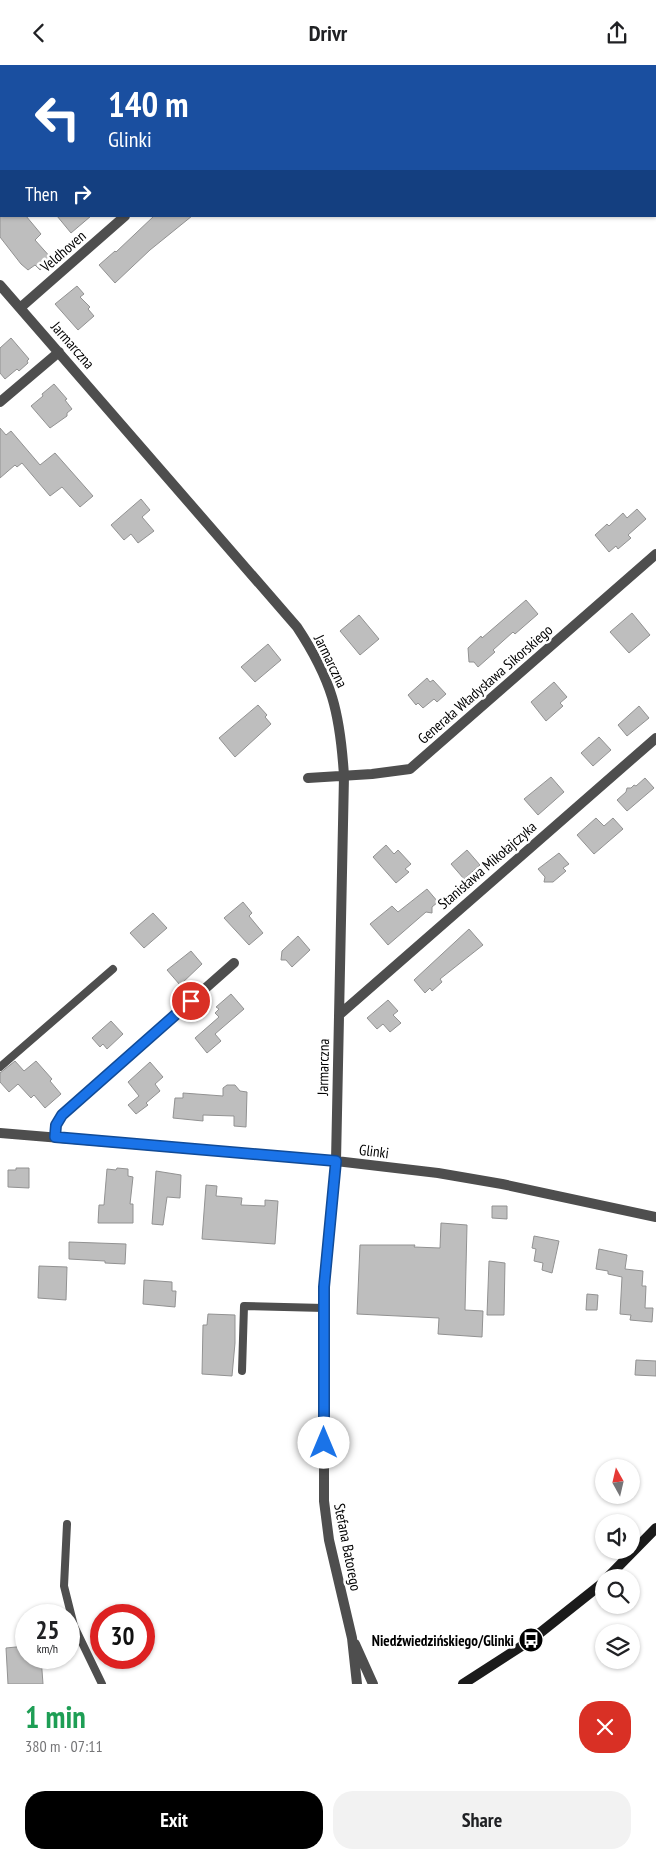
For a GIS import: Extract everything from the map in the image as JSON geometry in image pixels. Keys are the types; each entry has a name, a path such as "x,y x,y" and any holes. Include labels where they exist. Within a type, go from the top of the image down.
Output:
{"main road":[{"path":"616,1569 656,1528"},
{"path":"463,1683 531,1641 595,1589"}],"street":[{"name":"Veldhoven","path":"20,308 124,217"},
{"name":"Jarmarczna","path":"0,285 297,627 311,648 330,686 342,737 344,776 336,1161"},
{"path":"0,403 59,351"},
{"name":"Generała Władysława Sikorskiego","path":"308,777 344,776 410,769 656,554"},
{"name":"Stanisława Mikołajczyka","path":"339,1015 656,738"},
{"path":"55,1137 56,1125 62,1115 234,963"},
{"name":"Glinki","path":"0,1133 336,1161 438,1173 502,1184 656,1217"},
{"name":"Stefana Batorego","path":"336,1161 324,1287 324,1501 329,1540 352,1638 357,1684"},
{"name":"Stefana Batorego","path":"352,1638 373,1684"}],"lane":[{"path":"0,1067 113,969"},
{"path":"242,1371 244,1306 324,1309"},
{"path":"67,1525 64,1586 74,1627 102,1684"}],"building":[{"path":"0,217 27,217 41,234 35,240 52,259 40,270 35,265 28,270 0,237"},
{"path":"58,217 90,217 71,233"},
{"path":"153,217 191,217 150,250 115,283 99,265 116,252"},
{"path":"77,286 84,294 80,297 90,307 88,309 94,316 78,330 55,304"},
{"path":"11,338 29,359 28,363 19,371 17,369 5,379 0,373 0,348"},
{"path":"54,384 67,399 65,400 72,409 67,413 67,416 50,428 31,406"},
{"path":"0,428 6,435 11,431 40,465 55,453 93,496 80,507 62,487 50,496 22,463 17,467 15,465 0,478"},
{"path":"141,499 150,510 142,517 154,531 138,543 131,534 124,540 111,525"},
{"path":"637,509 646,519 628,535 631,538 618,549 616,546 609,552 595,535 607,524 609,526 623,513 627,518"},
{"path":"526,600 538,614 515,634 513,632 478,667 474,662 469,662 468,648"},
{"path":"632,613 650,635 629,653 610,632"},
{"path":"359,615 379,639 360,655 340,631"},
{"path":"268,644 281,660 255,682 241,667"},
{"path":"427,678 430,682 433,680 446,694 437,702 434,699 423,708 418,703 416,705 408,695"},
{"path":"554,682 567,697 560,703 563,706 546,721 531,702"},
{"path":"258,705 267,715 265,717 271,724 235,757 219,738"},
{"path":"639,706 649,718 627,736 618,725"},
{"path":"599,737 611,750 593,766 581,753"},
{"path":"551,777 564,792 538,815 524,799"},
{"path":"645,778 654,788 627,811 617,800 626,792 627,788 636,786"},
{"path":"596,818 604,826 613,818 623,829 594,854 577,835"},
{"path":"386,845 394,854 398,850 411,864 405,869 409,872 396,883 373,857"},
{"path":"467,850 480,865 464,879 451,864"},
{"path":"559,853 569,864 563,868 566,871 553,882 544,882 545,877 538,869"},
{"path":"427,889 438,902 432,907 432,913 426,912 388,945 370,924 392,906 398,912"},
{"path":"243,902 252,913 249,916 263,933 249,945 224,918"},
{"path":"153,913 167,928 144,948 130,933"},
{"path":"469,929 483,945 440,979 442,982 432,991 430,988 425,993 414,980"},
{"path":"298,936 310,950 292,967 286,960 281,960 282,951"},
{"path":"191,951 202,964 180,985 167,970"},
{"path":"231,994 244,1009 215,1034 221,1041 207,1053 195,1038 219,1017 215,1013 219,1009 216,1007"},
{"path":"388,1000 398,1011 393,1015 401,1023 390,1032 383,1024 377,1029 367,1018"},
{"path":"111,1021 123,1034 107,1049 103,1044 100,1047 92,1038"},
{"path":"15,1061 24,1071 36,1061 52,1079 50,1081 61,1094 45,1108 34,1095 31,1098 18,1084 9,1092 0,1082 0,1073"},
{"path":"150,1062 163,1077 155,1084 160,1091 146,1103 148,1105 136,1114 128,1105 139,1096 128,1082"},
{"path":"227,1085 235,1085 240,1091 247,1092 246,1127 234,1126 234,1116 203,1115 203,1121 173,1118 175,1098 183,1098 183,1093 223,1096 223,1088"},
{"path":"16,1168 29,1168 29,1188 8,1187 8,1170 16,1170"},
{"path":"117,1168 128,1169 128,1176 133,1177 130,1204 133,1204 133,1223 98,1223 99,1205 104,1205 107,1169 116,1170"},
{"path":"156,1171 181,1175 180,1198 167,1197 163,1225 152,1224"},
{"path":"206,1185 217,1186 216,1196 242,1198 241,1205 265,1206 265,1200 278,1201 275,1244 202,1239"},
{"path":"492,1206 507,1206 507,1219 492,1218"},
{"path":"441,1223 467,1225 465,1310 483,1311 482,1337 438,1334 439,1318 357,1314 360,1245 415,1245 414,1247 440,1248"},
{"path":"534,1236 559,1241 552,1273 542,1270 543,1263 534,1261 536,1249 532,1248"},
{"path":"69,1242 126,1244 125,1264 69,1259"},
{"path":"599,1249 627,1255 625,1269 643,1271 642,1286 646,1286 645,1308 653,1308 652,1322 630,1320 631,1315 620,1314 622,1277 608,1274 608,1271 596,1269"},
{"path":"489,1261 505,1263 504,1315 487,1315"},
{"path":"39,1266 67,1267 66,1300 38,1298"},
{"path":"144,1280 172,1282 172,1291 176,1291 175,1307 143,1304"},
{"path":"587,1294 598,1295 597,1310 586,1310"},
{"path":"208,1314 235,1315 232,1376 202,1374 203,1325 207,1325"},
{"path":"636,1360 656,1361 656,1376 635,1375"},
{"path":"15,1647 15,1669 42,1669 43,1684 8,1684 6,1648"}],"place":[{"name":"Niedźwiedzińskiego/Glinki","path":"531,1640"}],"route":[{"path":"191,1001 58,1119 55,1137 336,1161 324,1287 324,1443"}]}
